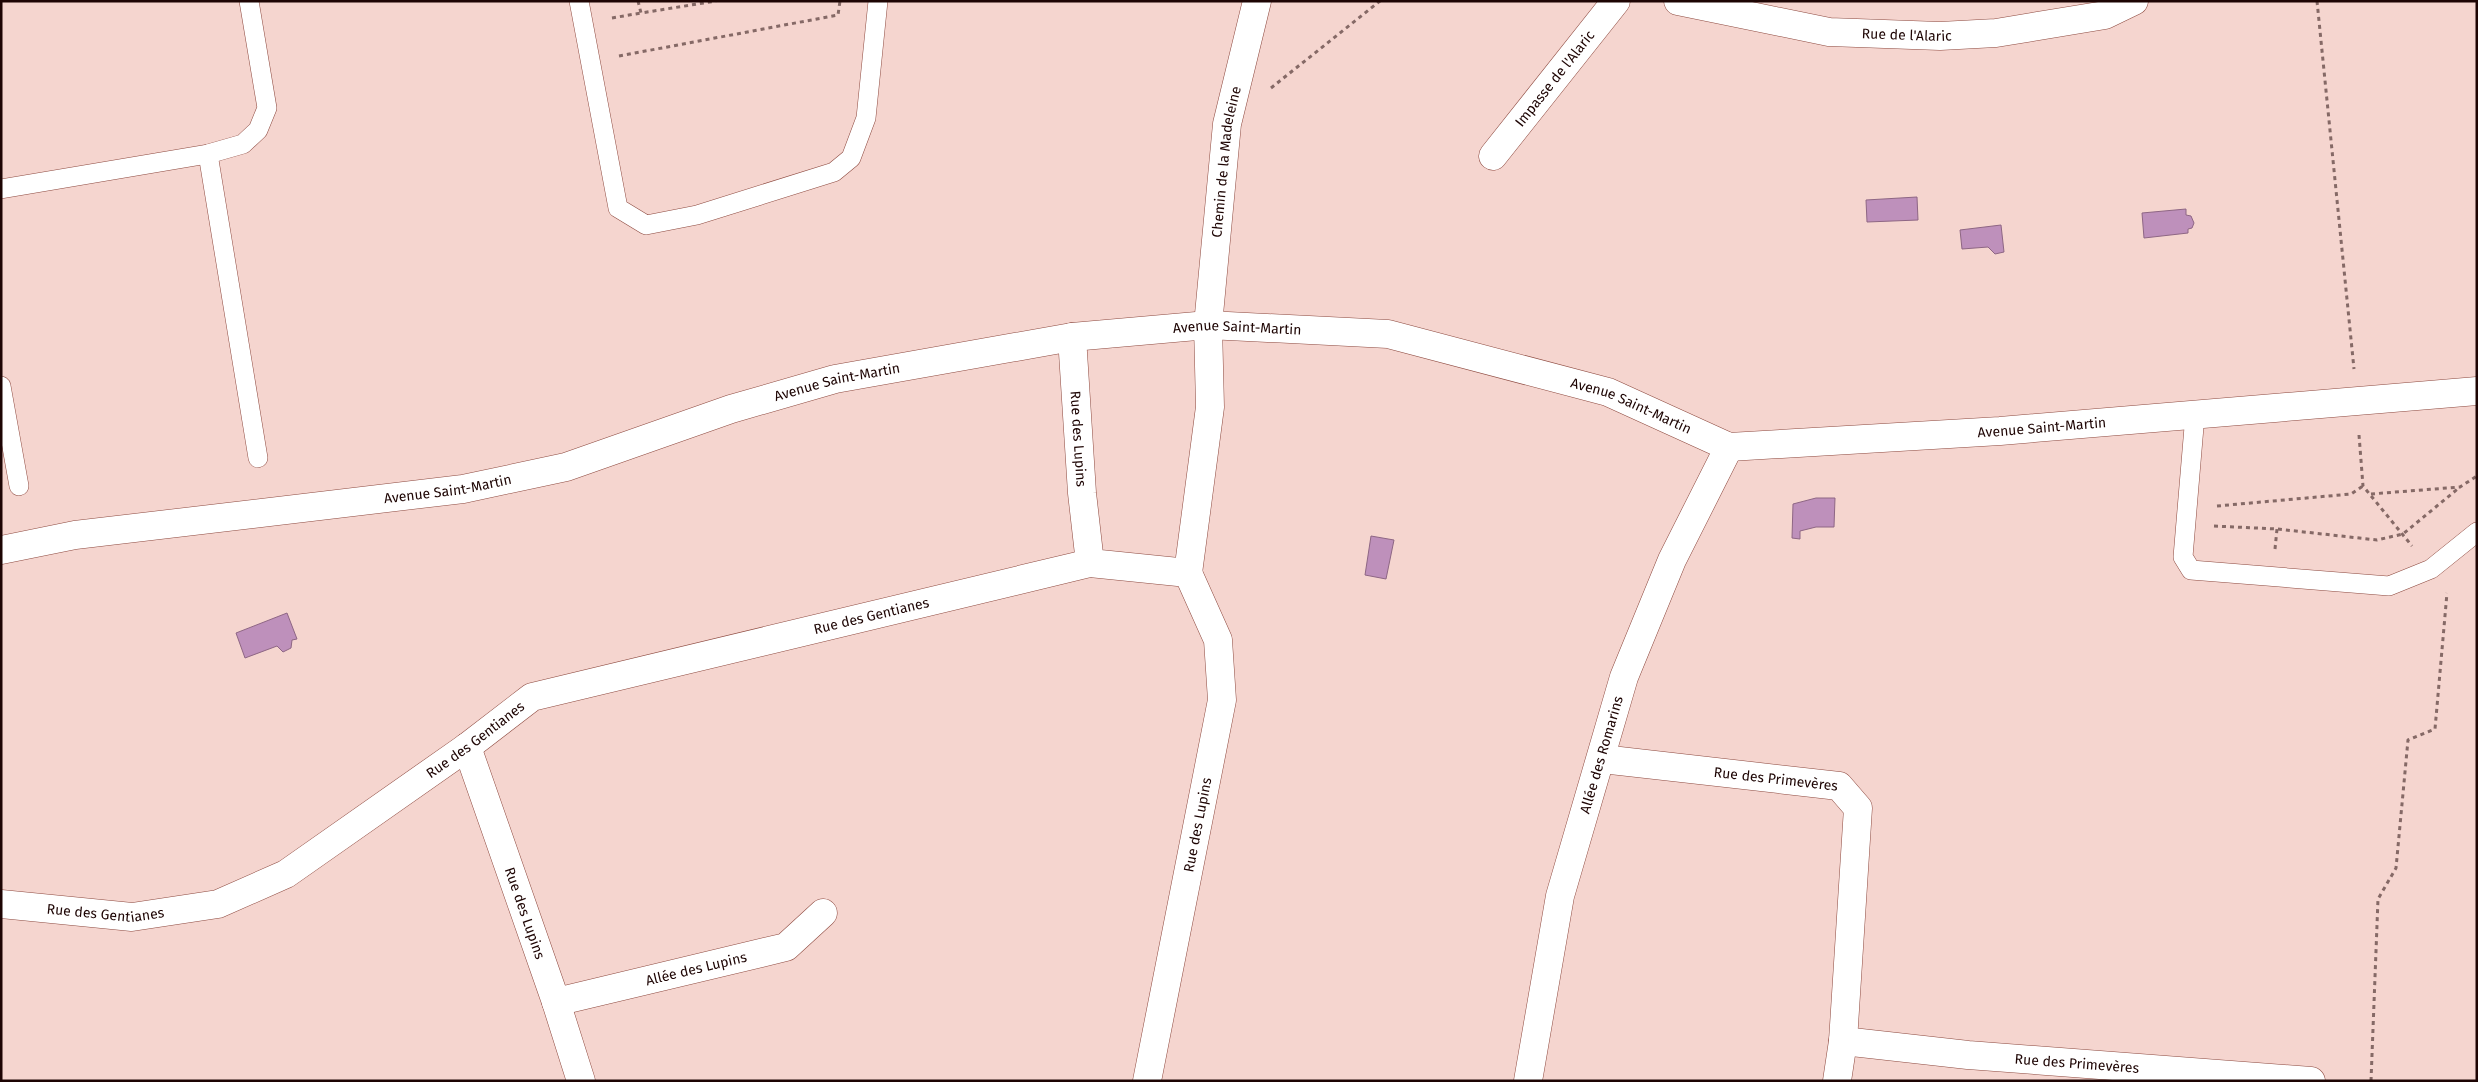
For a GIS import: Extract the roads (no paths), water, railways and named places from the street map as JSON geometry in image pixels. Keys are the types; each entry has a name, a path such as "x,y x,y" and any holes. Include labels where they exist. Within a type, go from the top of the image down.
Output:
{"street":[{"name":"Chemin de la Madeleine","path":"1208,325 1227,124 1257,1"},
{"name":"Impasse de l'Alaric","path":"1493,156 1616,1"},
{"name":"Rue de l'Alaric","path":"1678,1 1829,32 1940,36 1996,33 2105,15 2134,1"},
{"name":"Avenue Saint-Martin","path":"1,550 75,535 463,489 566,467 731,408 834,379 1072,337 1208,325 1388,334 1608,392 1729,448 2000,430 2477,391"},
{"path":"1090,563 1188,573 1210,407 1208,325"},
{"name":"Rue des Lupins","path":"1072,337 1082,493 1090,563"},
{"name":"Allée des Romarins","path":"1528,1081 1560,896 1602,759 1624,677 1672,560 1729,448"},
{"name":"Rue des Gentianes","path":"1,904 132,916 218,904 286,874 466,747 532,697 1090,563"},
{"name":"Rue des Lupins","path":"1147,1081 1222,700 1218,640 1188,573"},
{"name":"Rue des Lupins","path":"466,747 556,1002 581,1081"},
{"name":"Rue des Primevères","path":"1602,759 1839,786 1858,808 1838,1081"},
{"name":"Allée des Lupins","path":"556,1002 786,947 823,913"},
{"name":"Rue des Primevères","path":"1842,1041 1968,1054 2311,1081"}],"lane":[{"path":"1,189 208,154 242,144 258,130 267,108 249,1"},
{"path":"578,1 618,208 646,225 697,215 834,172 851,158 866,118 878,1"},
{"path":"208,154 258,458"},
{"path":"1,386 19,486"},
{"path":"2194,415 2183,557 2191,570 2388,586 2431,569 2477,532"}]}
